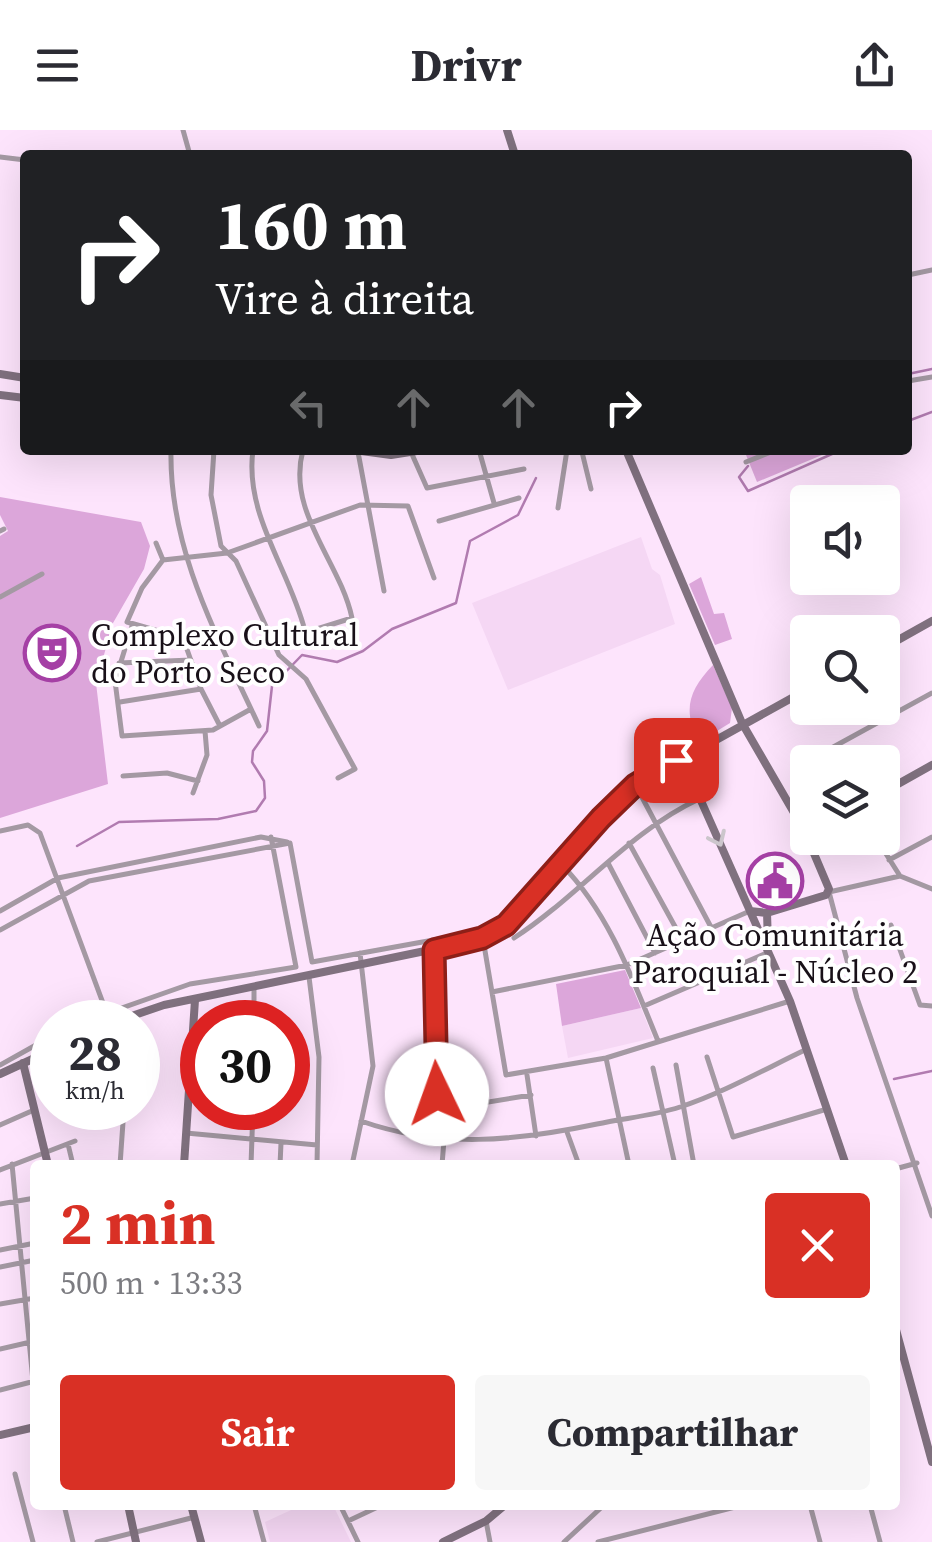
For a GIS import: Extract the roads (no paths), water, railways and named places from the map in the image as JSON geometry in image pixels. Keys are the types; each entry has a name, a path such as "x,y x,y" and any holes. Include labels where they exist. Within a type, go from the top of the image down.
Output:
{"main road":[{"path":"628,455 742,723 790,804"},
{"path":"900,639 932,621"},
{"path":"195,1000 482,938 506,925 635,785 790,698"},
{"path":"686,767 692,751"},
{"path":"676,760 686,767 790,1000 844,1160"},
{"path":"900,783 932,765"},
{"path":"750,911 767,913 829,892 814,855"},
{"path":"767,913 768,952"},
{"path":"0,1074 30,1061"},
{"path":"23,1064 30,1093"},
{"path":"39,1130 47,1160"},
{"path":"184,1160 186,1130"},
{"path":"900,1352 931,1456"},
{"path":"0,1435 30,1428"},
{"path":"129,1510 135,1537"},
{"path":"193,1510 201,1542"},
{"path":"443,1542 486,1522 499,1510"}],"street":[{"path":"171,455 171,502 192,582 259,726"},
{"path":"214,455 211,494 221,546 236,561 272,644 306,679 354,769 338,778"},
{"path":"253,455 253,486 305,631"},
{"path":"272,644 352,618 334,567 308,521 301,479 303,455"},
{"path":"357,455 384,591"},
{"path":"412,455 428,488 485,473 524,469"},
{"path":"480,455 494,503"},
{"path":"558,508 567,455"},
{"path":"587,455 590,488"},
{"path":"746,462 764,455"},
{"path":"440,522 519,498"},
{"path":"163,560 227,554 270,541 308,521 370,506 408,506 434,578"},
{"path":"156,544 163,560"},
{"path":"163,560 126,616 129,624 114,681 122,736 204,732 251,710"},
{"path":"0,598 42,574"},
{"path":"129,624 183,638 200,689 220,726"},
{"path":"118,663 190,660"},
{"path":"119,702 200,689"},
{"path":"837,745 932,693"},
{"path":"193,794 207,755 204,732"},
{"path":"123,776 167,773 198,781"},
{"path":"635,785 712,929"},
{"path":"514,938 654,823 699,799"},
{"path":"0,831 28,825 40,832 102,1000"},
{"path":"271,837 296,964 308,978"},
{"path":"0,911 58,878 271,837 290,842"},
{"path":"889,860 932,837"},
{"path":"0,930 63,892 88,882 290,842"},
{"path":"290,842 312,961 308,978 318,1057 317,1160"},
{"path":"630,844 683,941"},
{"path":"886,855 900,876 932,889"},
{"path":"608,862 655,952"},
{"path":"562,865 582,886 627,964 658,1041"},
{"path":"900,876 829,892 857,998 917,1163 932,1216"},
{"path":"492,992 627,964 750,911"},
{"path":"891,925 920,1005 932,1006"},
{"path":"142,1000 190,984 450,937"},
{"path":"482,938 506,1075 606,1058 790,1000"},
{"path":"434,950 442,1160"},
{"path":"644,1006 768,952"},
{"path":"353,1160 374,1066 360,954"},
{"path":"190,984 195,1000"},
{"path":"254,988 254,1000"},
{"path":"0,1064 30,1048"},
{"path":"361,1122 403,1136 444,1140 567,1132 684,1106 806,1049"},
{"path":"707,1057 733,1136 827,1108"},
{"path":"606,1058 628,1160"},
{"path":"676,1064 693,1160"},
{"path":"653,1068 674,1160"},
{"path":"527,1074 536,1136"},
{"path":"439,1110 531,1095"},
{"path":"0,1125 30,1112"},
{"path":"120,1160 123,1130"},
{"path":"251,1160 252,1130"},
{"path":"567,1132 576,1160"},
{"path":"186,1133 317,1145"},
{"path":"0,1170 71,1142 73,1160"},
{"path":"280,1160 281,1143"},
{"path":"900,1168 917,1163"},
{"path":"12,1164 23,1300 30,1332"},
{"path":"0,1204 30,1199"},
{"path":"0,1250 30,1245"},
{"path":"0,1266 30,1261"},
{"path":"0,1304 30,1299"},
{"path":"0,1349 30,1342"},
{"path":"0,1390 30,1382"},
{"path":"15,1474 33,1542"},
{"path":"65,1510 73,1542"},
{"path":"255,1510 264,1542"},
{"path":"342,1510 358,1542"},
{"path":"348,1521 371,1510"},
{"path":"564,1542 599,1510"},
{"path":"598,1542 725,1510"},
{"path":"811,1510 820,1542"},
{"path":"871,1510 880,1542"},
{"path":"96,1542 135,1537 195,1518"},
{"path":"486,1522 490,1542"}],"waterway":[{"path":"912,373 932,369"},
{"path":"912,420 932,412"},
{"path":"748,466 739,477 748,491 830,455"},
{"path":"77,846 119,822 218,819 256,811 265,798 264,781 252,762 253,751 267,731 272,686 302,655 337,662 363,651 392,629 456,603 470,541 518,515 536,478"},
{"path":"894,1079 932,1071"}],"place":[{"name":"Complexo Cultural do Porto Seco","path":"52,653"},
{"name":"Ação Comunitária Paroquial - Núcleo 2","path":"775,881"}]}
